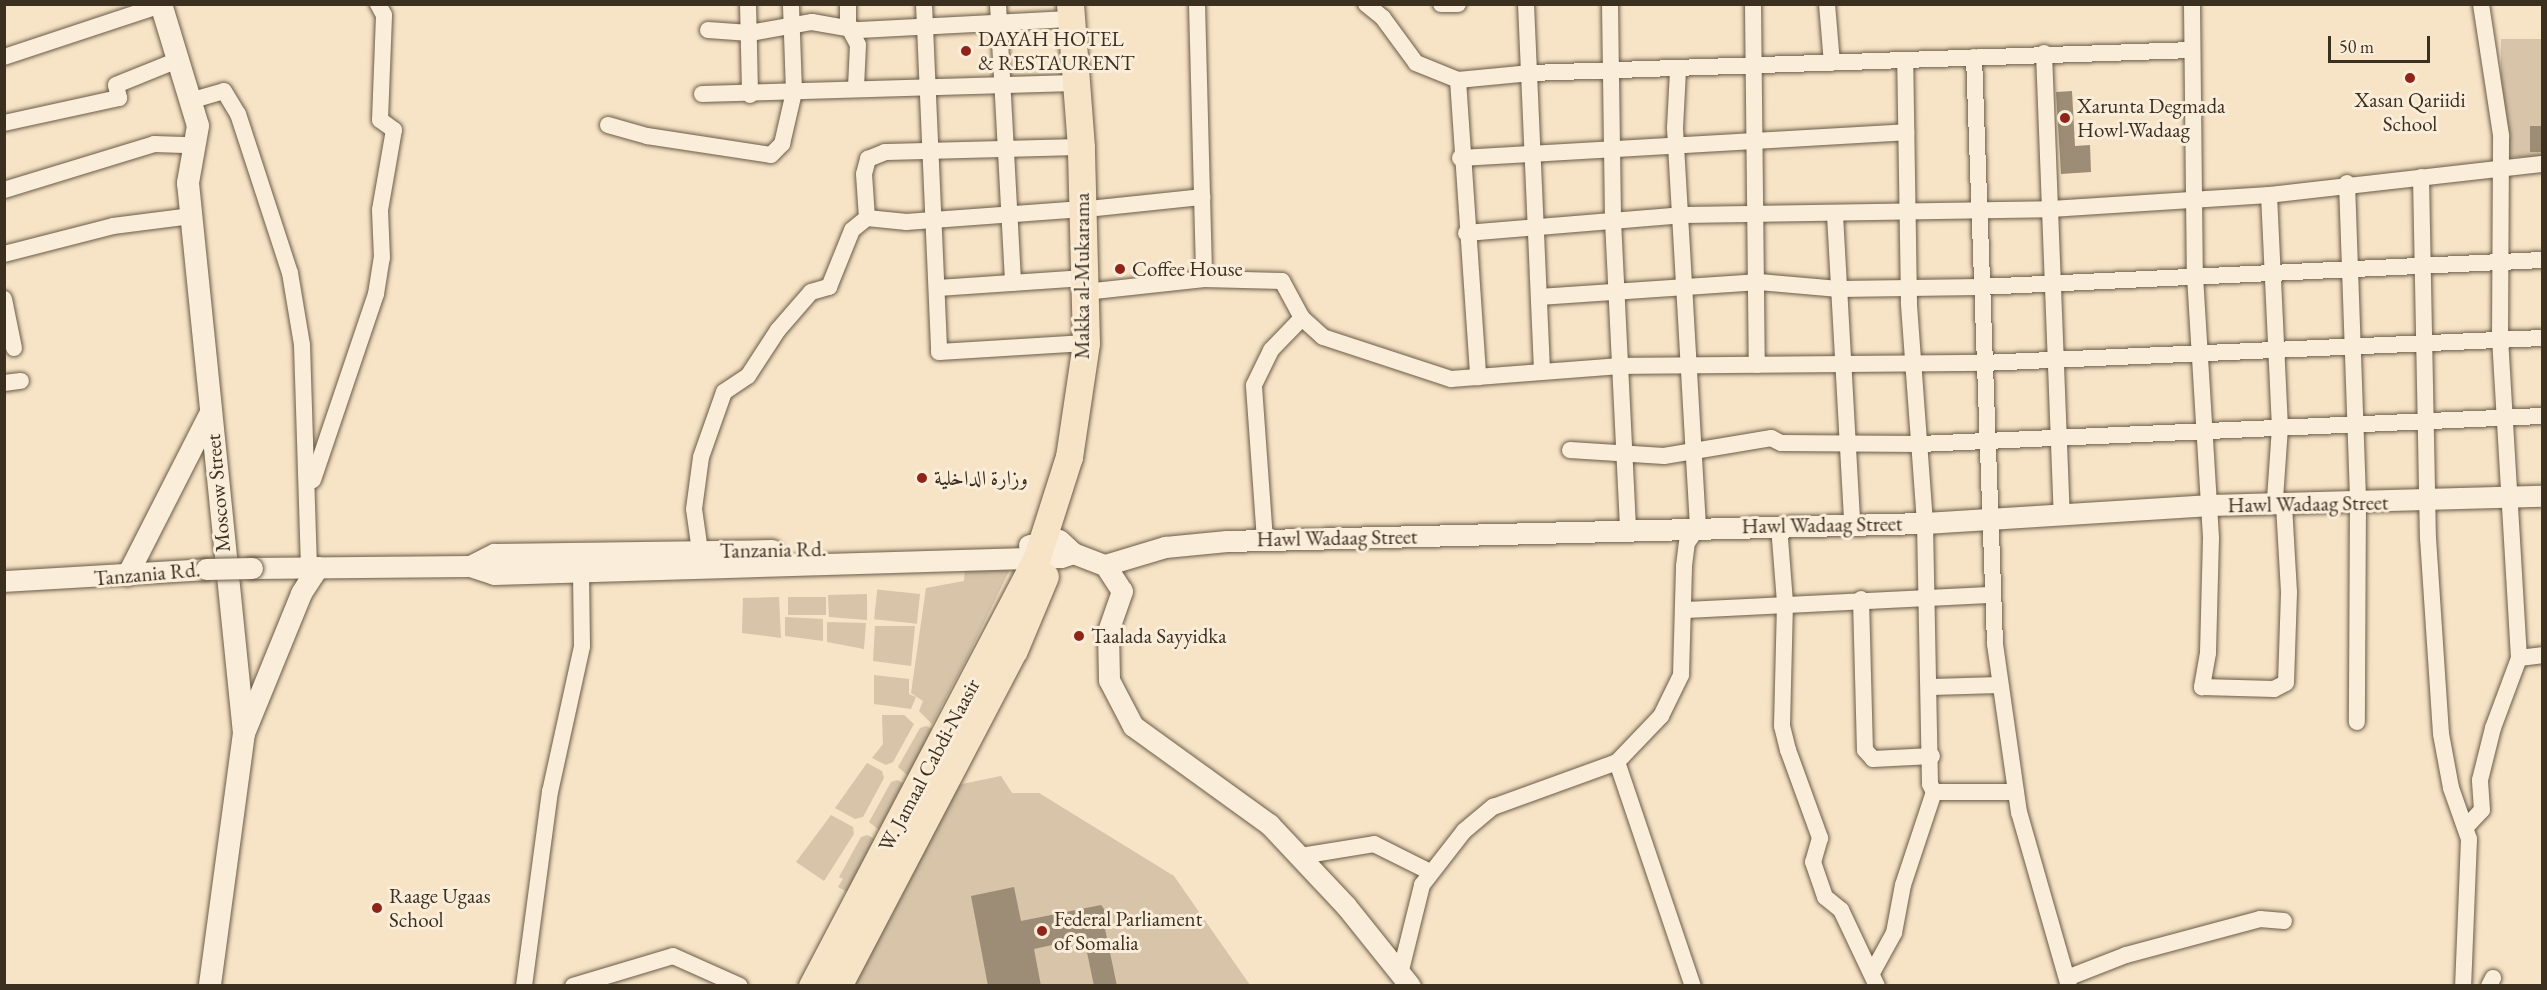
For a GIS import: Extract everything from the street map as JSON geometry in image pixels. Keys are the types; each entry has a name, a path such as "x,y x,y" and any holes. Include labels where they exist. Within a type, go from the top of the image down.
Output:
{"highway":[{"name":"Makka al-Mukarama","path":"1074,9 1075,83 1090,209"},
{"name":"Makka al-Mukarama","path":"1053,550 1086,343 1090,287 1090,209 1074,9"},
{"name":"Makka al-Mukarama","path":"1053,550 1089,448 1099,363 1090,287"},
{"name":"W. Jamaal Cabdi-Naasir","path":"812,986 951,745 1053,550"},
{"name":"W. Jamaal Cabdi-Naasir","path":"838,986 951,745"}],"main road":[{"name":"Moscow Street","path":"161,5 193,100 198,126 192,145 188,183 244,733 210,986"}],"street":[{"path":"310,492 376,294 382,258 380,210 394,130 391,123 380,120 384,15 378,4"},
{"path":"748,4 750,95"},
{"path":"608,125 647,136 771,154 782,144 794,92 791,4"},
{"path":"849,4 848,26 858,45 856,87"},
{"path":"924,4 936,217 938,288 934,318 939,352 1086,343"},
{"path":"998,4 1013,283"},
{"path":"1197,4 1204,279"},
{"path":"1441,4 1458,4"},
{"path":"1526,4 1531,73 1531,133 1536,151 1536,225 1542,371"},
{"path":"1610,4 1615,150 1613,221 1628,531"},
{"path":"1753,4 1759,282 1757,365"},
{"path":"1827,4 1832,63"},
{"path":"2192,4 2195,276 2207,429 2212,594 2202,687 2274,689 2286,683 2289,592 2284,506 2275,499 2280,428 2269,195"},
{"path":"2466,827 2482,810 2480,780 2493,728 2519,658 2500,339 2499,167 2501,135 2481,4"},
{"path":"4,57 161,5"},
{"path":"1373,6 1416,63 1458,80 1531,73 1612,73 2044,53 2192,50"},
{"path":"708,30 750,33 812,22 848,26 858,30 999,24 1074,9"},
{"path":"2044,53 2058,358 2062,516"},
{"path":"1974,57 1991,595 2000,685 2009,719 2014,792 2068,982 2126,955 2260,919 2284,921"},
{"path":"4,123 119,98 116,85 178,60"},
{"path":"1875,979 1894,933 1903,885 1934,792 1930,784 1931,687 1925,523 1909,286 1905,61"},
{"path":"1406,978 1413,906 1430,872 1464,831 1493,807 1617,762 1645,737 1673,699 1681,675 1687,543 1698,527 1688,287 1678,145 1678,70"},
{"path":"1458,80 1460,158 1480,362 1478,377"},
{"path":"702,94 750,95 856,87 930,88 1002,83 1075,83"},
{"path":"193,100 224,91 238,114 290,273 302,345 313,567 244,733"},
{"path":"1460,158 1536,151 1757,144 1906,132"},
{"path":"4,190 154,144 192,145"},
{"path":"867,218 864,174 868,159 885,152 933,148 1081,147"},
{"path":"1466,232 1684,215 1979,213 2051,209 2194,196 2269,195 2348,183 2542,164"},
{"path":"2421,177 2420,265 2430,422 2428,501 2440,734 2451,788 2466,827 2471,872 2463,986"},
{"path":"2348,183 2358,503 2357,722"},
{"path":"700,551 694,509 701,457 724,392 748,376 778,330 811,292 829,287 844,240 867,218 907,222 936,217 1009,211 1090,209 1202,196"},
{"path":"1835,215 1851,444 1852,523"},
{"path":"4,254 112,226 191,216"},
{"path":"1539,297 1618,295 1759,282 1839,289 1909,286 1980,287 2195,276 2272,275 2350,268 2499,264 2542,260"},
{"path":"938,288 1013,283 1090,287 1204,279 1282,281 1302,318 1323,337 1451,379 1621,366 1846,367 1983,363 2275,348 2352,347 2542,338"},
{"path":"4,299 14,348"},
{"path":"1265,540 1254,385 1271,350 1302,318"},
{"path":"127,575 210,412"},
{"path":"1570,450 1613,449 1624,456 1681,455 1694,448 1751,445 1772,438 1780,443 1920,444 2207,429 2280,428 2542,416"},
{"name":"Hawl Wadaag Street","path":"1105,565 1165,547 1265,540 1852,523 1925,523 2210,505 2284,506 2542,496"},
{"path":"1779,526 1785,603 1782,726 1820,838 1813,862 1825,897 1841,910 1875,979"},
{"name":"Tanzania Rd.","path":"470,566 494,554 663,560 1053,550"},
{"name":"Tanzania Rd.","path":"4,581 252,568 470,566 494,574 581,571 663,560 700,551 1053,550 1105,565"},
{"path":"1105,565 1122,591 1107,631 1109,680 1133,726 1269,824 1301,855 1406,978"},
{"path":"524,986 549,801 582,646 581,571"},
{"path":"1684,610 1861,599 1928,599 1991,595"},
{"path":"1861,599 1865,750 1874,759 1932,756"},
{"path":"2519,658 2542,655"},
{"path":"1931,687 2000,685"},
{"path":"1617,762 1693,986"},
{"path":"1934,792 2014,792"},
{"path":"1301,855 1374,844 1430,872"},
{"path":"573,986 672,956 740,986"}],"shaded area":[{"path":"2501,39 2542,39 2542,157 2501,157"},
{"path":"1011,567 932,724 919,711 923,701 911,693 926,588 964,581 965,568"},
{"path":"877,590 920,594 917,624 874,619"},
{"path":"867,594 867,620 829,617 828,595"},
{"path":"779,597 781,638 742,633 743,598"},
{"path":"788,597 826,597 826,615 788,615"},
{"path":"785,617 823,619 823,641 785,636"},
{"path":"827,622 866,623 864,649 827,642"},
{"path":"875,626 915,626 911,666 873,661"},
{"path":"874,675 909,679 909,694 916,697 911,709 874,704"},
{"path":"882,715 904,715 914,724 893,762 886,765 872,758 883,744"},
{"path":"926,726 940,733 913,780 898,767 920,728"},
{"path":"867,763 882,771 884,778 863,817 855,819 835,808"},
{"path":"1001,776 1012,793 1039,793 1174,876 1250,985 852,986 952,786"},
{"path":"897,780 910,786 884,834 869,822 891,782"},
{"path":"831,815 853,827 854,834 824,881 796,862"},
{"path":"867,835 881,842 851,894 838,887 843,879 839,877 861,837"}],"building":[{"name":"Xarunta Degmada Howl-Wadaag","path":"2072,91 2075,146 2090,145 2091,172 2061,174 2056,92"},
{"path":"2530,126 2542,126 2542,152 2530,152"},
{"name":"Federal Parliament of Somalia","path":"1014,887 1021,921 1101,905 1110,917 1104,924 1117,986 1094,986 1084,938 1034,949 1041,986 988,986 971,896"}],"place":[{"name":"DAYAH HOTEL & RESTAURENT","path":"966,51"},
{"name":"Xasan Qariidi School","path":"2410,78"},
{"name":"Xarunta Degmada Howl-Wadaag","path":"2065,118"},
{"name":"Coffee House","path":"1120,269"},
{"name":"وزارة الداخلية","path":"922,478"},
{"name":"Taalada Sayyidka","path":"1079,636"},
{"name":"Raage Ugaas School","path":"377,908"},
{"name":"Federal Parliament of Somalia","path":"1042,931"}]}
